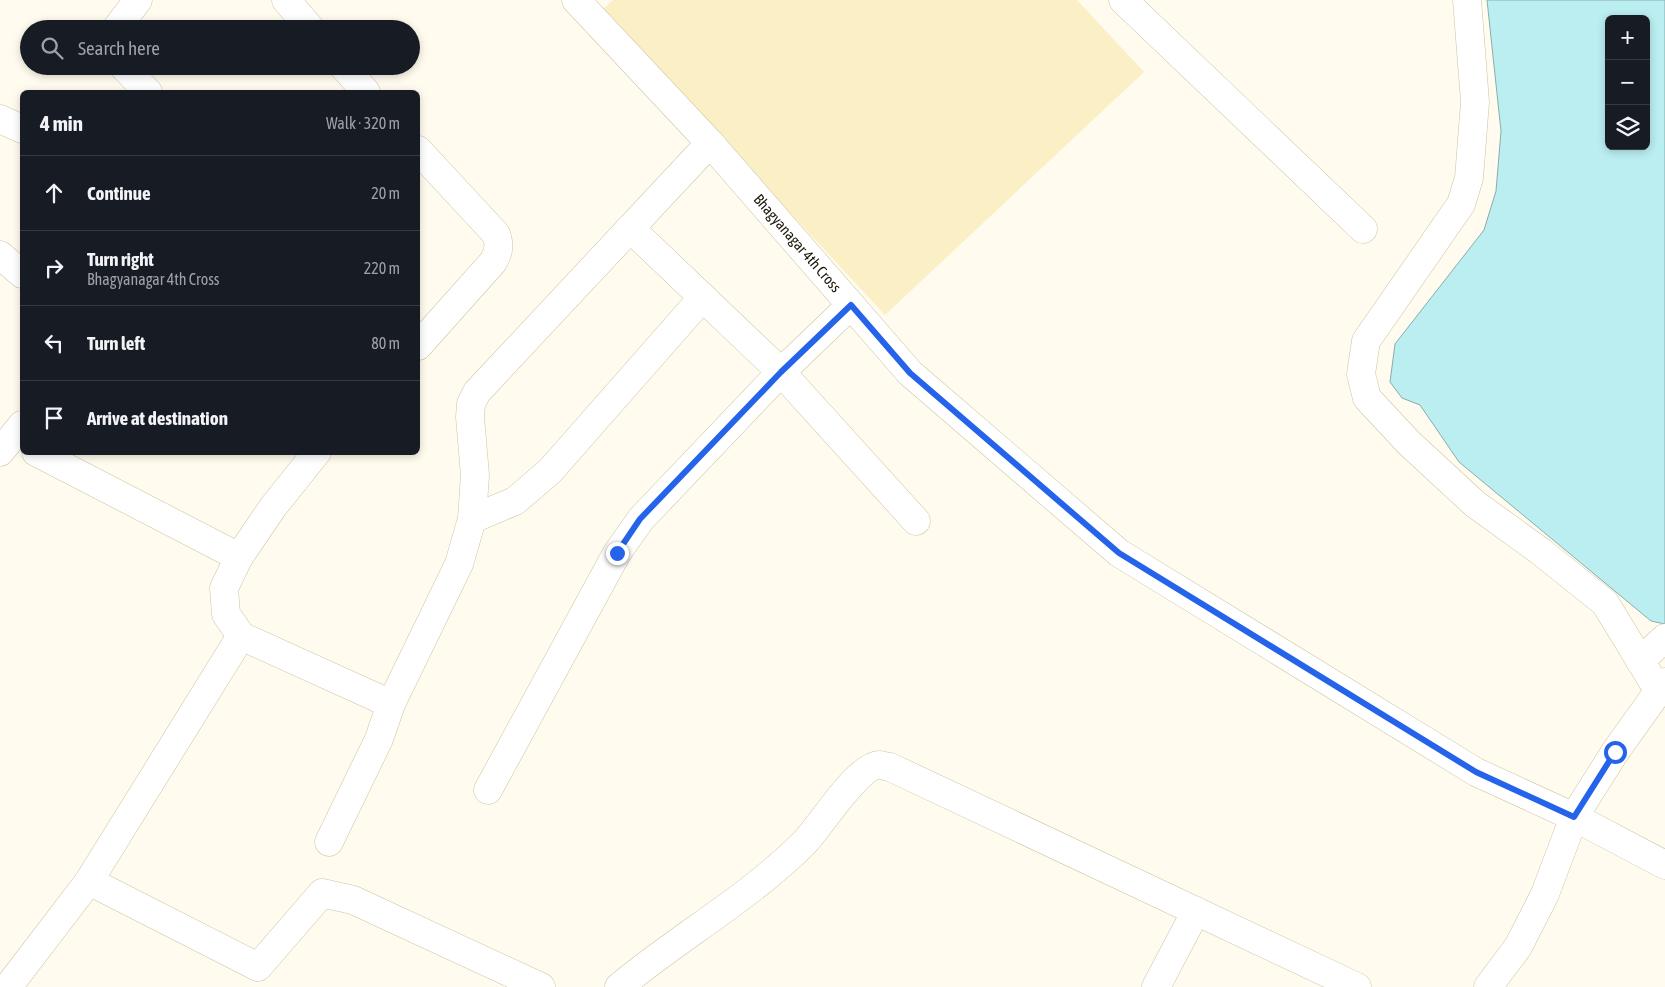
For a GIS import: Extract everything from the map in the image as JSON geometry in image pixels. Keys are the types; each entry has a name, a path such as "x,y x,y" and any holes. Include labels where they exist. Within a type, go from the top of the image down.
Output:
{"street":[{"path":"286,0 303,20"},
{"path":"1123,0 1363,229"},
{"path":"1467,0 1475,102 1469,178 1461,204 1366,341 1361,374 1366,398 1409,443 1475,504 1540,551 1605,604 1640,661 1661,686 1574,817 1545,894 1518,947 1488,987"},
{"name":"Bhagyanagar 4th Cross","path":"582,2 710,143 910,373 1119,553 1476,772 1574,817 1665,865"},
{"path":"132,75 146,90"},
{"path":"352,75 364,90"},
{"path":"0,119 20,128"},
{"path":"329,842 379,739 391,704 459,564 472,519 475,475 470,417 471,404 478,392 710,143"},
{"path":"420,152 496,234 499,243 498,253 493,262 420,344"},
{"path":"630,228 703,297 745,340 781,372 916,521"},
{"path":"0,256 20,272"},
{"path":"472,519 515,501 550,471 703,297"},
{"path":"488,790 617,553 636,526 781,372 851,305"},
{"path":"42,455 239,557"},
{"path":"314,455 272,507 239,557 224,588 226,614 241,636 391,704"},
{"path":"8,987 89,880 241,636"},
{"path":"1640,661 1665,638"},
{"path":"619,987 654,958 741,899 805,842 848,789 867,769 879,765 890,768 1357,987"},
{"path":"89,880 258,966 322,893 353,900 541,987"},
{"path":"1156,987 1196,911"}],"shaded area":[{"path":"613,0 1077,0 1144,72 885,315 602,10"}],"water":[{"path":"1487,0 1665,0 1665,624 1651,621 1459,462 1420,405 1402,398 1390,382 1395,344 1484,230 1496,191 1501,131"}],"route":[{"path":"617,553 640,519 781,372 851,305 910,373 1119,553 1476,772 1574,817 1615,752"}]}
